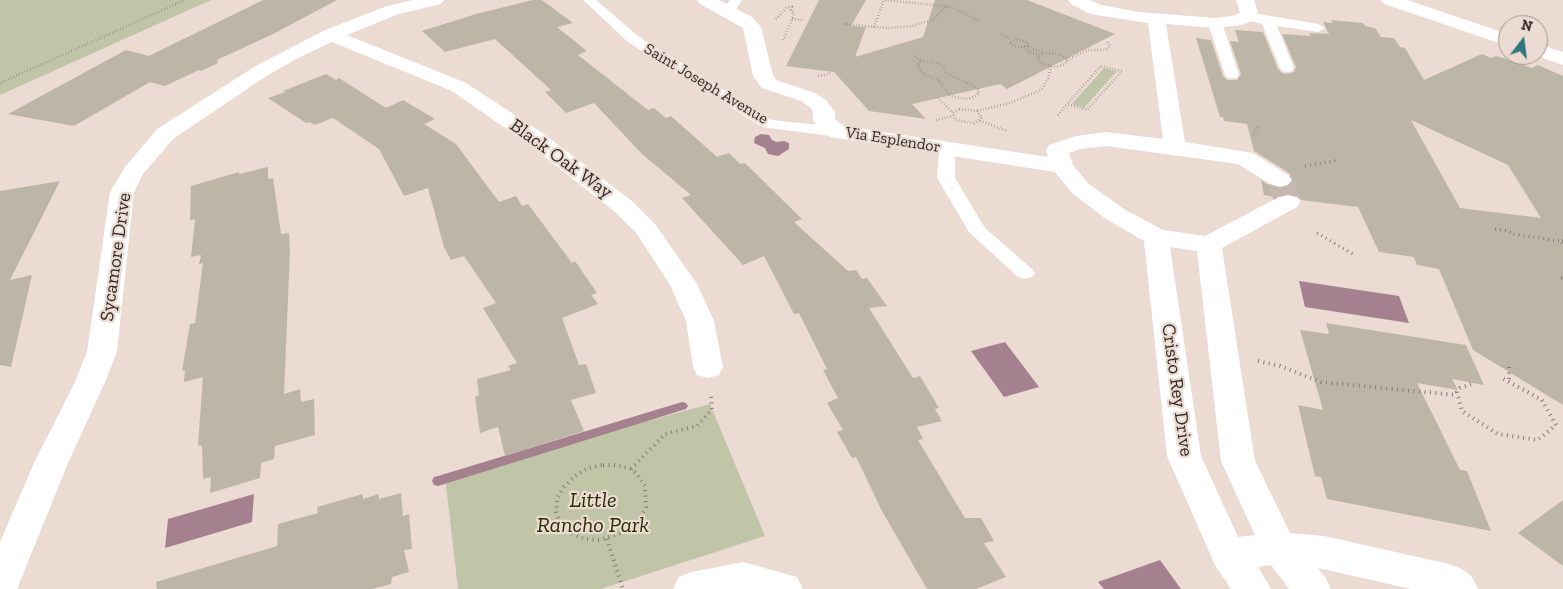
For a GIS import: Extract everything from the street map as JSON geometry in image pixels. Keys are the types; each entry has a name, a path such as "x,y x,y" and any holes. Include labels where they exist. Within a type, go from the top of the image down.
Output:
{"street":[{"name":"Sycamore Drive","path":"0,585 51,463 90,382 102,352 122,192 133,172 165,134 261,71 330,35 393,10 435,0"},
{"name":"Via Esplendor","path":"706,0 732,6 752,27 763,76 769,84 808,97 819,104 824,112 824,121 838,132 1062,166"},
{"path":"1077,0 1096,10 1215,23 1236,21 1246,8"},
{"path":"1390,0 1498,37"},
{"path":"1156,18 1175,147"},
{"name":"Black Oak Way","path":"330,35 459,87 536,139 623,206 646,229 683,284 700,321 708,367"},
{"path":"1548,54 1563,59"},
{"path":"1106,139 1175,147 1245,158 1284,191 1209,245 1156,237 1115,214 1081,188 1062,166 1057,150 1076,143 1106,139"},
{"name":"Cristo Rey Drive","path":"1156,237 1184,456 1228,554 1252,589"},
{"path":"1209,245 1238,460 1279,548 1312,589"},
{"path":"1228,554 1279,548 1324,552 1449,581 1459,589"},
{"path":"692,589 744,579 784,589"}],"lane":[{"name":"Saint Joseph Avenue","path":"589,0 633,39 768,124 838,132"},
{"path":"1246,8 1268,21 1318,28"},
{"path":"1268,21 1287,68"},
{"path":"1215,23 1232,75"},
{"path":"947,149 946,178 978,232 1025,273"}],"path":[{"path":"0,84 185,0"},
{"path":"874,27 884,0 947,6 955,8 978,21"},
{"path":"775,24 779,14 789,6 792,7 791,10 794,14 782,46"},
{"path":"844,24 901,27 925,23 938,16 947,6"},
{"path":"792,19 802,20"},
{"path":"1001,34 1012,40 1023,40 1027,42 1028,46"},
{"path":"1012,40 1009,42 1010,44 1028,46 1042,50 1043,53"},
{"path":"1040,54 1037,57 1039,62 1052,66 1065,65 1067,60 1088,49 1106,50 1110,46 1107,41"},
{"path":"1024,47 1030,52 1059,54 1067,60"},
{"path":"915,56 921,61 938,63 951,76 972,85 978,89 979,93 972,98 966,99 950,96 939,81 922,73 917,65 921,61"},
{"path":"977,112 1010,103 1041,90 1046,85 1052,66"},
{"path":"1058,115 1067,104 1101,66 1122,71 1088,111 1067,104"},
{"path":"938,98 953,113 955,120 974,123 980,120 1003,128"},
{"path":"953,113 963,109 977,112 982,116 980,120"},
{"path":"1305,166 1339,160"},
{"path":"1495,229 1510,231 1512,234 1562,241 1563,245"},
{"path":"1317,232 1353,254"},
{"path":"1250,359 1280,366 1321,382 1456,395"},
{"path":"631,469 665,434 697,426 712,409 708,367"},
{"path":"1509,368 1509,382"},
{"path":"1456,395 1462,411 1498,434 1538,440 1556,425 1542,400 1502,378"},
{"path":"1456,395 1460,388 1470,384"},
{"path":"603,465 618,465 631,469 645,486 647,500 646,507 632,527 607,539 584,539 571,533 561,524 556,512 558,499 564,486 575,476 588,468 603,465"},
{"path":"607,539 623,589"}],"green space":[{"path":"0,0 211,0 0,95"},
{"path":"1104,68 1117,71 1084,108 1072,104"},
{"name":"Little Rancho Park","path":"710,404 765,536 601,589 458,589 445,476"}],"shaded area":[{"path":"761,134 769,135 776,142 784,141 789,143 789,149 778,156 768,154 765,148 754,143 755,137"},
{"path":"1299,281 1399,296 1409,323 1305,307"},
{"path":"1005,342 1039,387 1004,397 971,351"},
{"path":"254,494 252,522 165,548 168,519"},
{"path":"1160,560 1181,589 1104,589 1098,582"}],"building":[{"path":"263,0 337,0 275,33 217,60 218,63 201,71 199,70 165,86 150,82 74,126 8,114 126,50 149,56"},
{"path":"533,0 542,0 573,23 557,27 587,51 578,55 648,110 654,108 666,118 671,116 717,157 729,153 740,164 745,163 802,219 794,222 848,271 856,270 862,279 867,278 887,306 869,308 913,378 920,376 939,408 935,409 942,421 917,427 923,439 918,440 965,518 981,518 994,541 984,543 1006,577 976,589 927,589 882,511 856,457 852,458 837,432 843,430 827,403 838,398 823,370 827,369 799,313 794,314 764,256 743,265 682,198 691,195 641,153 594,103 566,113 545,92 551,90 495,39 445,52 422,31 476,14"},
{"path":"819,0 866,0 851,26 866,27 855,57 923,37 935,0 1027,0 1115,34 1007,89 1000,84 912,104 926,119 869,111 834,72 786,66"},
{"path":"1331,20 1363,23 1365,26 1375,28 1381,37 1394,38 1400,47 1405,48 1424,80 1482,54 1491,58 1498,56 1498,65 1523,65 1532,68 1538,65 1563,76 1563,405 1473,350 1439,269 1417,265 1414,257 1379,252 1358,207 1301,200 1297,195 1288,193 1275,197 1264,195 1261,180 1271,187 1280,189 1289,186 1293,179 1289,173 1254,151 1247,124 1224,121 1223,117 1220,117 1196,38 1211,40 1223,76 1227,80 1237,80 1241,74 1230,41 1239,42 1235,30 1263,32 1278,69 1282,73 1287,74 1294,72 1296,67 1282,34 1311,36 1309,33 1329,34 1323,22 1333,23","holes":["1411,120 1508,165 1541,218 1460,208"]},
{"path":"326,74 336,80 339,78 386,108 403,100 435,119 424,124 456,144 499,202 516,196 522,206 528,204 572,263 575,261 597,293 591,295 598,304 562,318 579,365 586,364 596,393 571,400 584,431 505,456 498,427 480,433 475,397 479,395 477,379 511,370 508,366 517,363 483,308 496,303 464,256 451,260 444,247 428,188 404,196 379,149 333,118 315,125 309,122 306,123 268,98"},
{"path":"268,167 268,179 273,178 281,234 289,233 290,252 284,394 300,389 301,402 314,399 315,435 275,446 274,459 261,463 260,478 210,493 211,477 203,479 202,446 198,445 203,377 184,382 185,370 182,371 190,324 195,323 203,263 199,264 201,255 191,257 195,219 190,220 191,186 239,172 239,174"},
{"path":"60,181 10,280 32,275 11,367 0,365 0,191"},
{"path":"1326,323 1466,345 1484,385 1452,379 1458,390 1417,383 1460,470 1467,471 1491,531 1327,499 1321,477 1315,476 1298,405 1323,410 1300,330 1329,334"},
{"path":"401,493 403,516 409,514 412,549 404,550 409,572 392,577 391,584 372,589 157,589 156,582 277,546 278,524 318,513 317,507 363,494 363,499 379,494 379,499"},
{"path":"1563,500 1563,566 1518,533"}],"waterway":[{"path":"438,481 682,406"}],"tunnel":[{"path":"1280,180 1288,202"}]}
